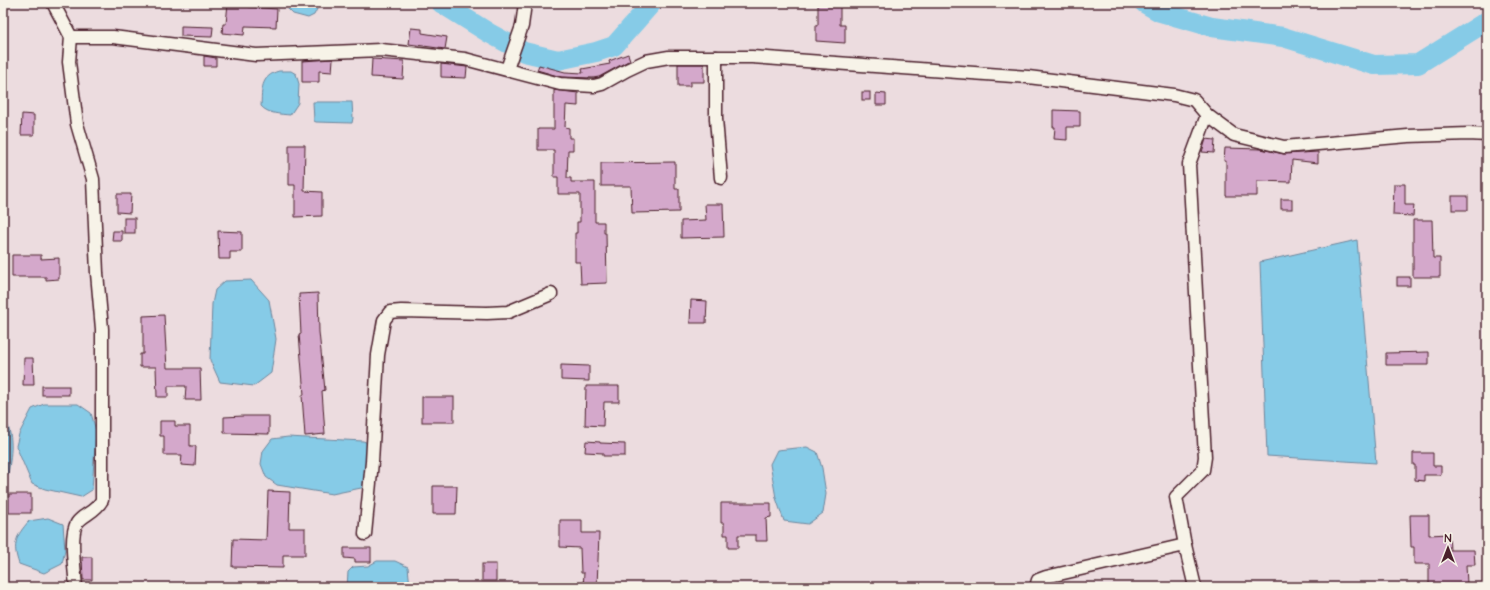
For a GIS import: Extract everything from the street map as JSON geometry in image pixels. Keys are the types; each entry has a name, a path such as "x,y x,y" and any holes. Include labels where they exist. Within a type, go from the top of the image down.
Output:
{"street":[{"path":"53,3 71,36 69,62 77,124 93,179 96,273 102,329 102,500 98,507 78,522 73,534 76,587"},
{"path":"508,67 522,26 526,3"},
{"path":"71,36 113,37 256,55 381,50 465,59 508,67 560,84 594,86 602,84 646,61 669,57 760,58 1028,77 1174,95 1194,100 1207,115 1234,135 1284,147 1408,136 1469,134 1487,135"},
{"path":"716,57 716,119 721,178"},
{"path":"1195,587 1176,497 1203,470 1205,457 1189,164 1207,115"},
{"path":"365,534 372,462 378,355 384,320 390,312 508,312 551,294"},
{"path":"1036,587 1038,580 1046,577 1185,545"}],"water":[{"path":"286,3 320,3 314,15 308,18 293,14 287,8"},
{"path":"279,71 291,71 296,74 299,84 298,103 290,115 267,111 261,106 262,89 265,80 268,76"},
{"path":"313,102 352,102 352,123 314,121"},
{"path":"1357,240 1376,463 1267,456 1260,262"},
{"path":"251,280 269,300 276,339 271,373 254,386 220,382 210,360 212,304 215,290 225,281"},
{"path":"44,404 78,404 91,413 96,431 92,490 81,497 45,489 32,484 16,446 19,434 32,409"},
{"path":"3,418 9,430 11,445 8,474 3,477"},
{"path":"288,437 363,441 368,443 366,487 332,494 277,485 266,477 261,464 263,451 272,439"},
{"path":"807,447 817,452 822,468 826,494 823,513 808,524 784,521 776,498 770,464 777,450"},
{"path":"48,518 63,524 65,550 62,564 44,573 19,564 16,551 16,541 21,531 29,521"},
{"path":"377,561 395,561 408,567 410,587 347,587 348,572 353,567 368,566"}],"building":[{"path":"228,3 249,4 249,7 277,9 276,27 245,26 244,35 222,33 223,24 226,24"},
{"path":"818,3 840,3 840,25 845,25 845,43 816,41"},
{"path":"181,26 213,27 212,37 181,36"},
{"path":"411,28 422,29 422,33 447,37 445,49 409,44"},
{"path":"628,54 630,60 599,77 561,77 537,70 539,65 565,72 583,73 582,69 610,64 609,61"},
{"path":"204,56 216,58 216,66 204,66"},
{"path":"333,59 332,72 319,71 319,82 302,82 302,61"},
{"path":"372,59 404,61 403,79 371,77"},
{"path":"441,64 467,67 466,78 441,77"},
{"path":"678,64 704,64 704,82 690,82 690,86 678,86"},
{"path":"554,90 578,93 578,106 566,105 565,127 569,128 569,138 573,138 573,150 568,150 567,178 571,178 571,182 595,182 595,222 604,222 604,233 606,233 607,283 581,284 580,262 575,262 575,233 577,233 577,222 580,222 580,194 558,194 558,177 554,177 554,150 538,150 538,129 554,129"},
{"path":"862,92 870,92 870,100 862,100"},
{"path":"876,93 886,94 886,105 876,105"},
{"path":"1053,110 1080,111 1080,127 1067,127 1067,140 1054,139 1055,127 1053,127"},
{"path":"22,114 34,115 34,135 21,135"},
{"path":"1206,139 1215,140 1214,153 1202,152"},
{"path":"289,145 305,145 304,191 322,192 322,216 295,217 295,185 289,185"},
{"path":"1225,148 1261,149 1284,154 1318,152 1318,163 1292,160 1291,182 1257,181 1257,196 1226,196 1226,161 1224,161"},
{"path":"675,162 675,189 679,189 679,212 632,213 631,186 601,186 601,163"},
{"path":"1394,184 1405,184 1405,205 1414,205 1413,216 1393,215"},
{"path":"117,194 131,194 130,213 117,212"},
{"path":"1452,196 1468,196 1468,210 1452,210"},
{"path":"1281,199 1292,199 1292,209 1281,209"},
{"path":"705,204 723,204 724,237 681,238 681,221 706,220"},
{"path":"124,218 135,218 135,233 124,233"},
{"path":"1413,220 1432,220 1433,258 1440,258 1440,277 1413,277"},
{"path":"113,231 122,231 122,241 112,241"},
{"path":"218,231 242,232 242,252 230,252 230,259 219,259"},
{"path":"12,255 41,255 41,259 59,258 59,279 46,280 46,277 12,277"},
{"path":"1397,277 1410,277 1410,286 1397,286"},
{"path":"318,293 319,332 325,390 322,391 325,434 305,436 302,395 304,395 299,334 301,334 299,294"},
{"path":"691,300 707,301 706,323 690,323"},
{"path":"164,315 167,368 200,368 201,400 185,400 186,386 168,386 168,397 157,397 156,367 140,367 140,354 143,354 143,316"},
{"path":"1429,352 1429,365 1386,365 1386,353"},
{"path":"24,358 33,358 34,385 23,385"},
{"path":"561,365 589,366 589,381 561,380"},
{"path":"42,386 69,386 69,395 42,395"},
{"path":"586,386 619,386 619,402 604,402 603,426 585,425"},
{"path":"422,397 454,397 454,422 422,422"},
{"path":"269,416 269,434 224,433 224,417"},
{"path":"160,421 175,421 175,426 190,426 190,446 196,446 195,466 181,465 182,455 164,455 164,436 160,436"},
{"path":"586,441 625,444 625,456 603,456 603,453 585,452"},
{"path":"1413,453 1433,453 1433,466 1441,466 1441,475 1424,475 1424,481 1415,480"},
{"path":"433,486 457,486 456,514 433,514"},
{"path":"268,491 290,492 289,528 305,528 305,555 283,555 283,568 232,567 233,539 266,540"},
{"path":"9,494 31,494 31,513 9,513"},
{"path":"721,503 771,503 771,517 766,518 767,541 756,541 756,535 738,535 738,548 728,548 728,535 724,535 724,523 721,523"},
{"path":"1410,515 1429,515 1429,535 1449,534 1450,550 1474,550 1475,565 1466,565 1467,584 1429,585 1429,564 1414,564 1414,547 1411,547"},
{"path":"560,520 582,520 582,533 599,533 597,587 583,587 584,573 581,573 580,548 560,547"},
{"path":"344,548 371,548 371,562 355,562 355,559 344,558"},
{"path":"82,557 92,557 92,580 83,580"},
{"path":"482,564 496,564 496,581 482,581"}],"waterway":[{"path":"441,3 489,33 524,52 558,60 596,52 614,46 652,3"},
{"path":"1144,3 1160,12 1212,27 1283,37 1374,65 1418,64 1487,21"}]}
